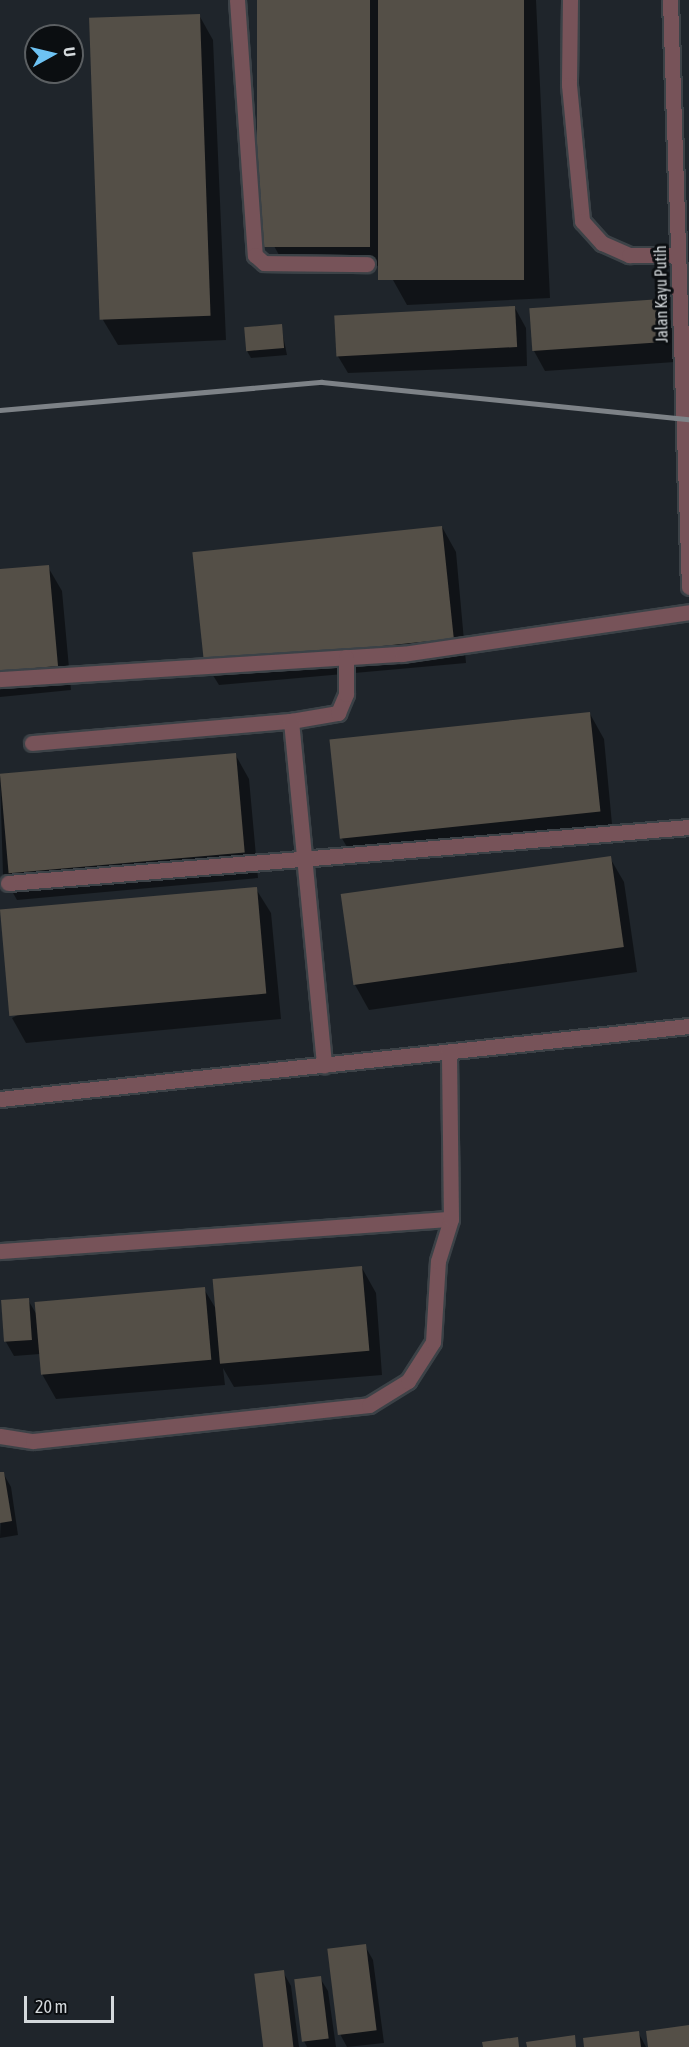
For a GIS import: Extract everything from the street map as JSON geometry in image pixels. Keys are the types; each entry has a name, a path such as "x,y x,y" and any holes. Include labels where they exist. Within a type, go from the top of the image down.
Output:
{"street":[{"path":"237,0 255,255 264,264 367,264"},
{"path":"570,0 569,85 582,221 602,243 629,255 678,255"},
{"name":"Jalan Kayu Putih","path":"670,0 689,587"},
{"path":"0,679 402,654 689,612"},
{"path":"32,743 291,721 338,713 346,694 346,657"},
{"path":"291,721 324,1065"},
{"path":"8,883 689,827"},
{"path":"0,1099 689,1026"},
{"path":"0,1436 33,1442 369,1405 408,1381 434,1342 438,1261 451,1219 449,1052"},
{"path":"0,1251 451,1219"}],"building":[{"path":"257,0 370,0 370,247 257,247"},
{"path":"378,0 524,0 524,280 378,280"},
{"path":"200,14 211,316 100,320 89,18"},
{"path":"661,299 664,342 532,351 529,308"},
{"path":"515,306 517,347 336,356 334,315"},
{"path":"282,324 284,348 246,351 244,327"},
{"path":"442,526 454,638 204,665 192,552"},
{"path":"49,565 58,666 0,671 0,569"},
{"path":"590,712 600,811 340,839 329,739"},
{"path":"236,753 245,853 9,873 0,774"},
{"path":"611,856 624,947 353,985 341,894"},
{"path":"257,887 266,994 9,1016 0,909"},
{"path":"362,1266 369,1351 220,1364 213,1279"},
{"path":"205,1287 211,1360 41,1375 35,1302"},
{"path":"29,1298 32,1340 4,1342 1,1300"},
{"path":"0,1472 4,1472 12,1521 0,1523"},
{"path":"366,1944 377,2030 338,2035 327,1949"},
{"path":"284,1970 293,2047 263,2047 254,1974"},
{"path":"321,1976 329,2039 302,2042 294,1979"},
{"path":"689,2025 689,2047 648,2047 646,2031"},
{"path":"639,2031 641,2047 584,2047 583,2038"},
{"path":"575,2035 576,2047 527,2047 526,2042"},
{"path":"518,2037 519,2047 483,2047 482,2042"}],"railway":[{"path":"0,410 322,382 689,419"}]}
